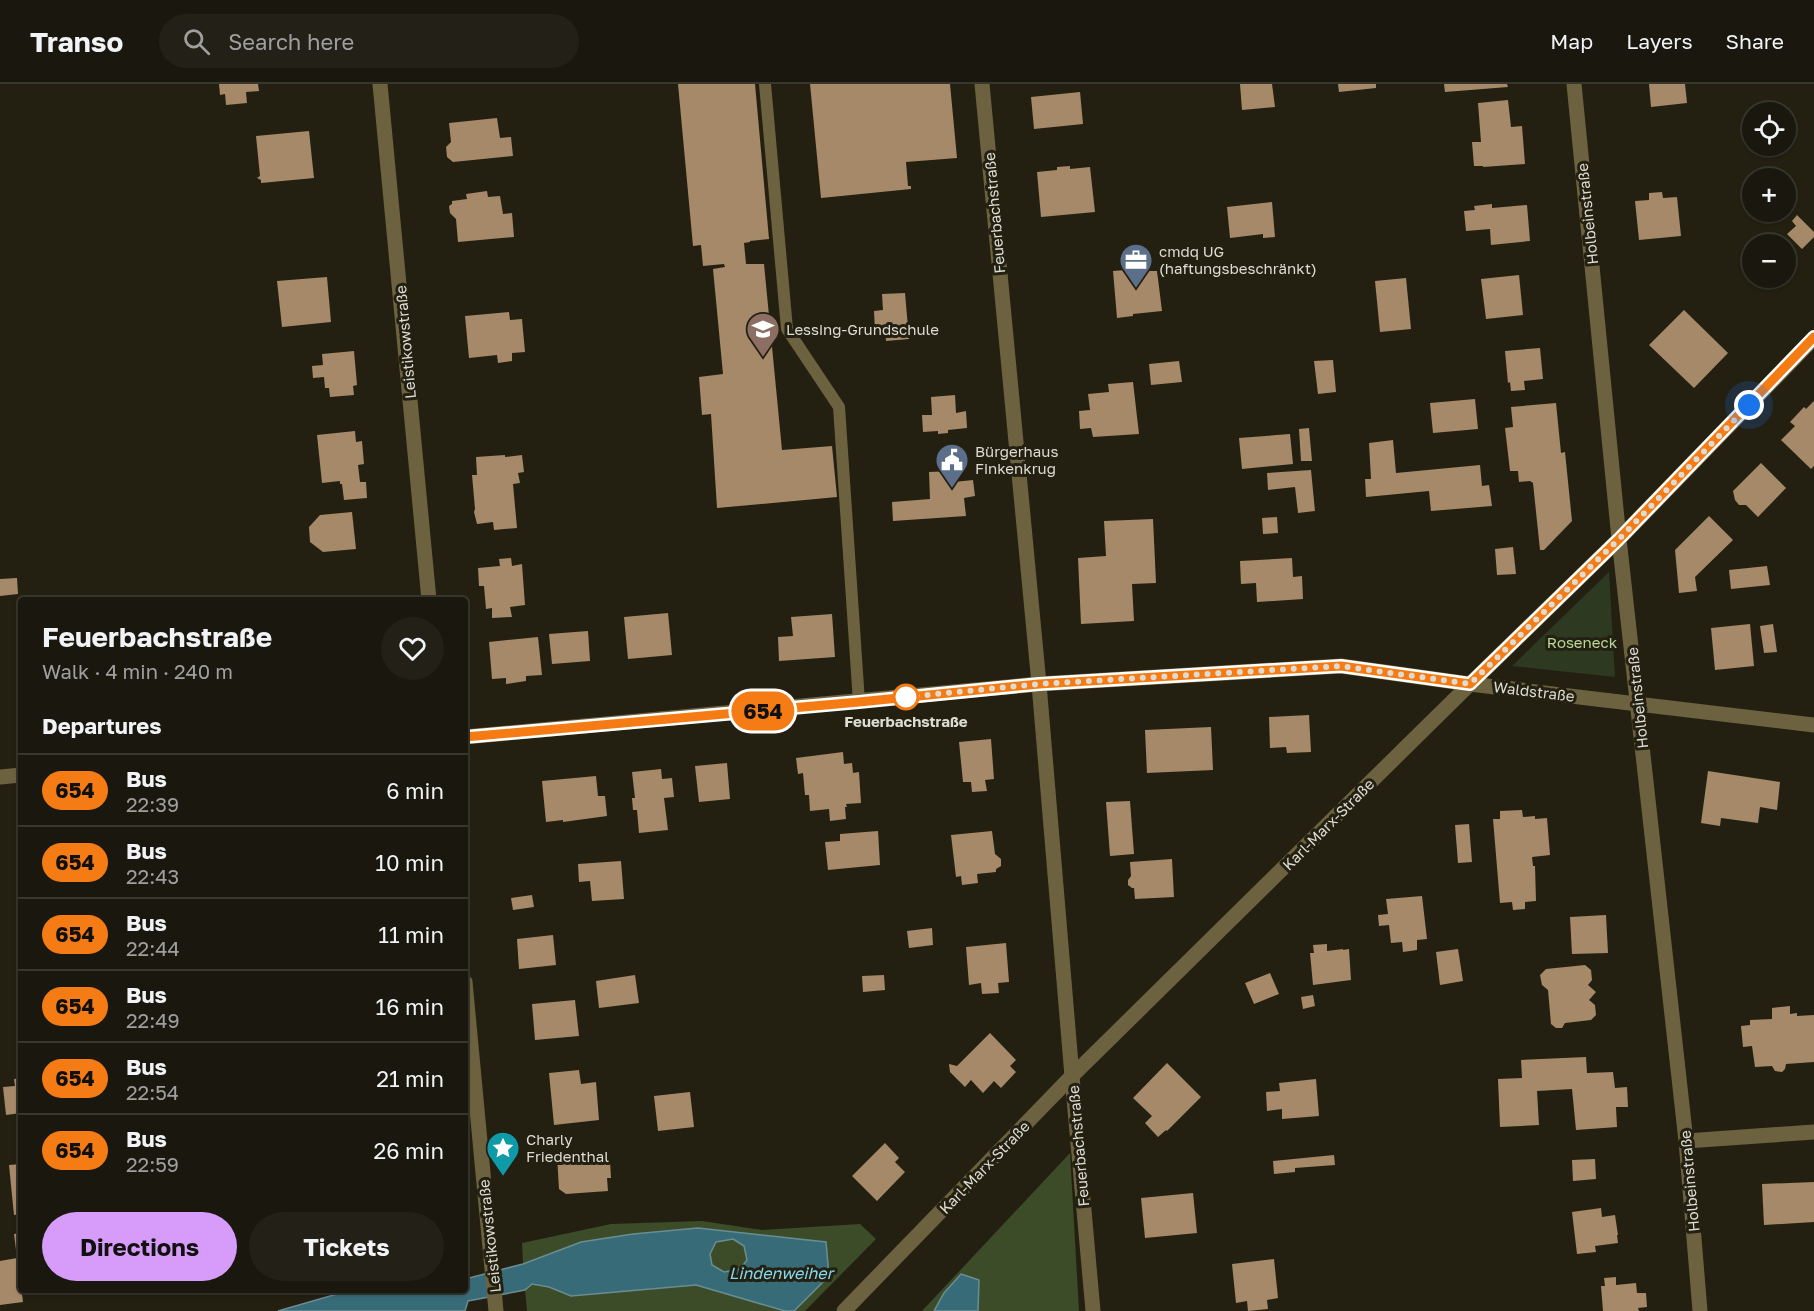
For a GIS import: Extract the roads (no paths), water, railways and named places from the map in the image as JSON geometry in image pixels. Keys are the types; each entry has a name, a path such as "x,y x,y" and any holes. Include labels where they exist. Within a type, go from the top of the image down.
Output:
{"street":[{"name":"Leistikowstraße","path":"380,84 429,597"},
{"name":"Feuerbachstraße","path":"982,84 1039,684 1094,1311"},
{"name":"Holbeinstraße","path":"1574,84 1619,539 1686,1141 1700,1311"},
{"name":"Karl-Marx-Straße","path":"844,1311 1072,1076 1619,539 1814,338"},
{"name":"Waldstraße","path":"468,737 1039,684 1341,666 1470,684 1814,725"},
{"path":"0,777 18,775"},
{"name":"Leistikowstraße","path":"468,1013 496,1308"},
{"path":"1686,1141 1814,1132"}],"lane":[{"path":"765,84 787,329 838,407 859,702"}],"water":[{"name":"Lindenweiher","path":"698,1228 826,1242 829,1276 794,1311 785,1311 696,1285 571,1296 549,1287 532,1284 525,1290 468,1301 465,1311 278,1311 341,1293 468,1293 468,1278 523,1264 581,1242","holes":["733,1239 744,1246 747,1260 740,1269 724,1272 712,1265 710,1254 716,1242"]},
{"path":"961,1274 979,1280 978,1311 934,1311 944,1293"}],"place":[{"name":"cmdq UG (haftungsbeschränkt)","path":"1136,289"},
{"name":"Lessing-Grundschule","path":"763,358"},
{"name":"Bürgerhaus Finkenkrug","path":"952,489"},
{"name":"Feuerbachstraße","path":"906,697"},
{"name":"Charly Friedenthal","path":"503,1177"}],"park label":[{"name":"Roseneck","path":"1582,642"}]}
